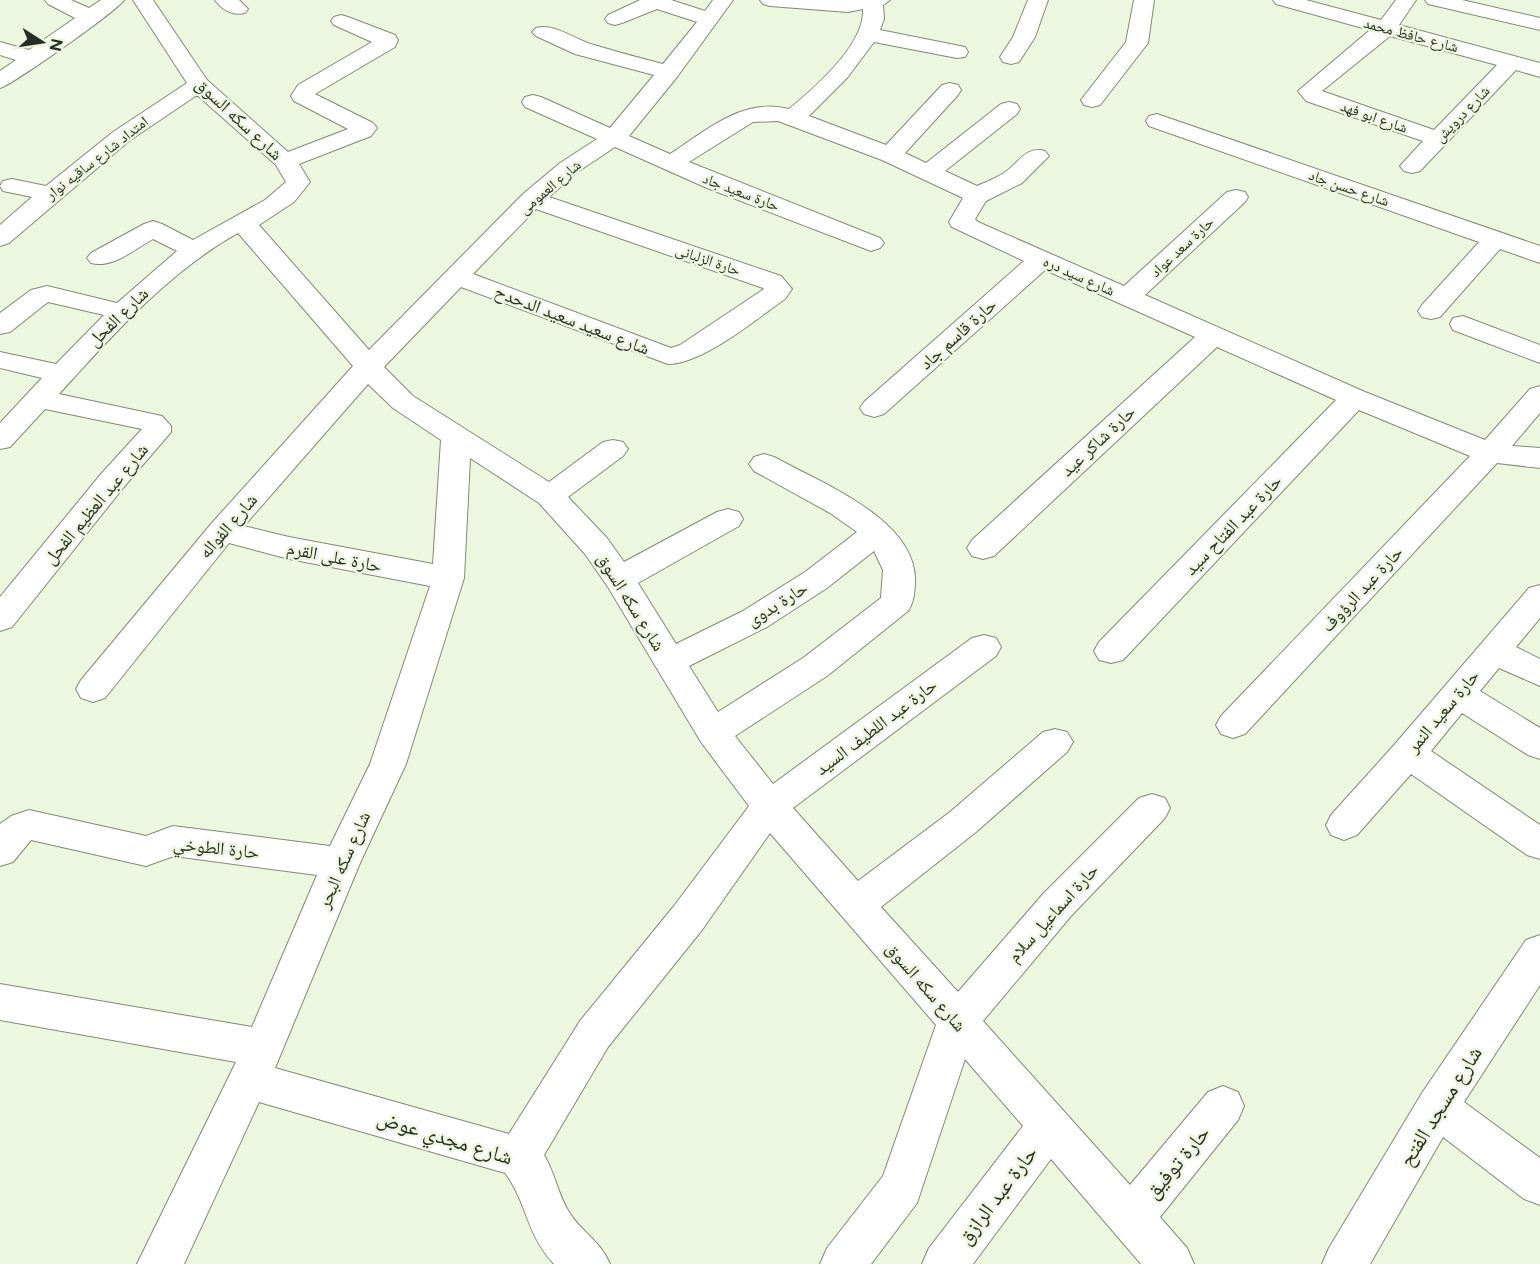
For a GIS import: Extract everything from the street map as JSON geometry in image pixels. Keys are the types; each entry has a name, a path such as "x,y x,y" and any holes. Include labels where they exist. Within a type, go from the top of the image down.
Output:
{"street":[{"path":"55,0 90,17"},
{"path":"0,81 114,0"},
{"name":"شارع سكه السوق","path":"143,0 199,85 285,161 298,182 289,196 247,223 247,229 368,367 403,402 550,496 596,546 619,579 713,733 769,806 1171,1264"},
{"path":"770,0 848,6 876,1 873,21 860,46 820,96 793,118"},
{"path":"1011,57 1024,37 1038,0"},
{"path":"1092,100 1137,43 1144,0"},
{"name":"شارع حافظ محمد","path":"1282,0 1318,4 1386,28 1540,70"},
{"path":"1386,28 1406,0"},
{"path":"1435,0 1540,24"},
{"path":"615,20 653,1 716,9"},
{"name":"شارع العمومى","path":"368,367 532,200 568,168 622,130 716,9"},
{"path":"285,161 363,131 365,128 302,96 306,90 387,42 387,40 341,21"},
{"name":"شارع ابو فهد","path":"1386,28 1310,90 1311,93 1438,139"},
{"path":"543,32 583,49 669,72"},
{"path":"866,34 957,52"},
{"path":"0,48 33,58"},
{"name":"شارع درويش","path":"1412,166 1511,63"},
{"name":"امتداد شارع ساقيه نوار","path":"0,238 11,215 50,194 162,106 199,85"},
{"path":"890,155 950,90"},
{"name":"حارة سعيد جاد","path":"533,102 670,164 871,243"},
{"path":"928,173 1009,109"},
{"path":"670,164 746,116 772,113 793,118 890,155 972,193 975,197 1013,178 1037,156"},
{"name":"شارع حسن جاد","path":"1157,121 1540,255"},
{"path":"12,186 50,194"},
{"name":"شارع سيد دره","path":"975,197 974,205 963,216 961,222 1042,260 1355,399 1491,453 1540,458"},
{"name":"حارة سعد عواد","path":"1128,297 1236,197"},
{"name":"حارة الزلبانى","path":"532,200 778,285 779,289 776,293 690,351"},
{"name":"شارع الفحل","path":"3,434 149,286 194,250 236,223 254,217"},
{"path":"100,258 153,229 194,250"},
{"path":"1431,311 1495,239"},
{"name":"حارة قاسم جاد","path":"874,408 1042,260"},
{"name":"شارع سعيد سعيد الدحدح","path":"455,276 661,354 676,356 690,351"},
{"path":"0,326 40,296 47,294 123,312"},
{"path":"1463,324 1540,355"},
{"name":"حارة شاكر عيد","path":"983,548 1214,335"},
{"path":"0,360 62,374"},
{"name":"شارع الفواله","path":"93,689 222,531 368,367"},
{"name":"حارة عبد الرؤوف","path":"1233,724 1491,453 1540,395"},
{"name":"شارع عبد العظيم الفحل","path":"0,619 112,481 156,432 157,426 152,422 39,399"},
{"name":"حارة عبد الفتاح سيد","path":"1111,651 1355,399"},
{"name":"شارع سكه البحر","path":"160,1264 256,1064 341,863 388,764 448,578 456,436"},
{"path":"550,496 613,448"},
{"path":"713,733 815,667 897,603 898,566 878,532 862,518 764,464"},
{"path":"619,579 728,519"},
{"name":"حارة على القرم","path":"222,531 301,551 448,578"},
{"name":"حارة بدوى","path":"668,662 755,619 816,580 878,532"},
{"name":"حارة سعيد النمر","path":"1344,825 1408,754 1540,596"},
{"name":"حارة عبد اللطيف السيد","path":"519,1157 594,1034 688,918 769,806 984,647"},
{"path":"1494,650 1540,674"},
{"path":"1456,694 1540,745"},
{"path":"855,905 963,822 1055,742"},
{"path":"1408,754 1540,843"},
{"name":"حارة اسماعيل سلام","path":"957,1022 1057,905 1152,808"},
{"name":"حارة الطوخي","path":"0,851 13,833 20,827 28,825 146,851 156,850 167,841 173,841 341,863"},
{"name":"شارع مسجد الفتح","path":"1345,1264 1437,1107 1538,961"},
{"name":"شارع مجدي عوض","path":"0,1002 256,1064 519,1157 531,1172 539,1188 548,1218 557,1234 586,1264"},
{"path":"843,1264 901,1188 957,1022"},
{"name":"حارة توفيق","path":"1131,1218 1223,1106"},
{"path":"1437,1107 1540,1184"},
{"name":"حارة عبد الرازق","path":"945,1264 1049,1126"}]}
